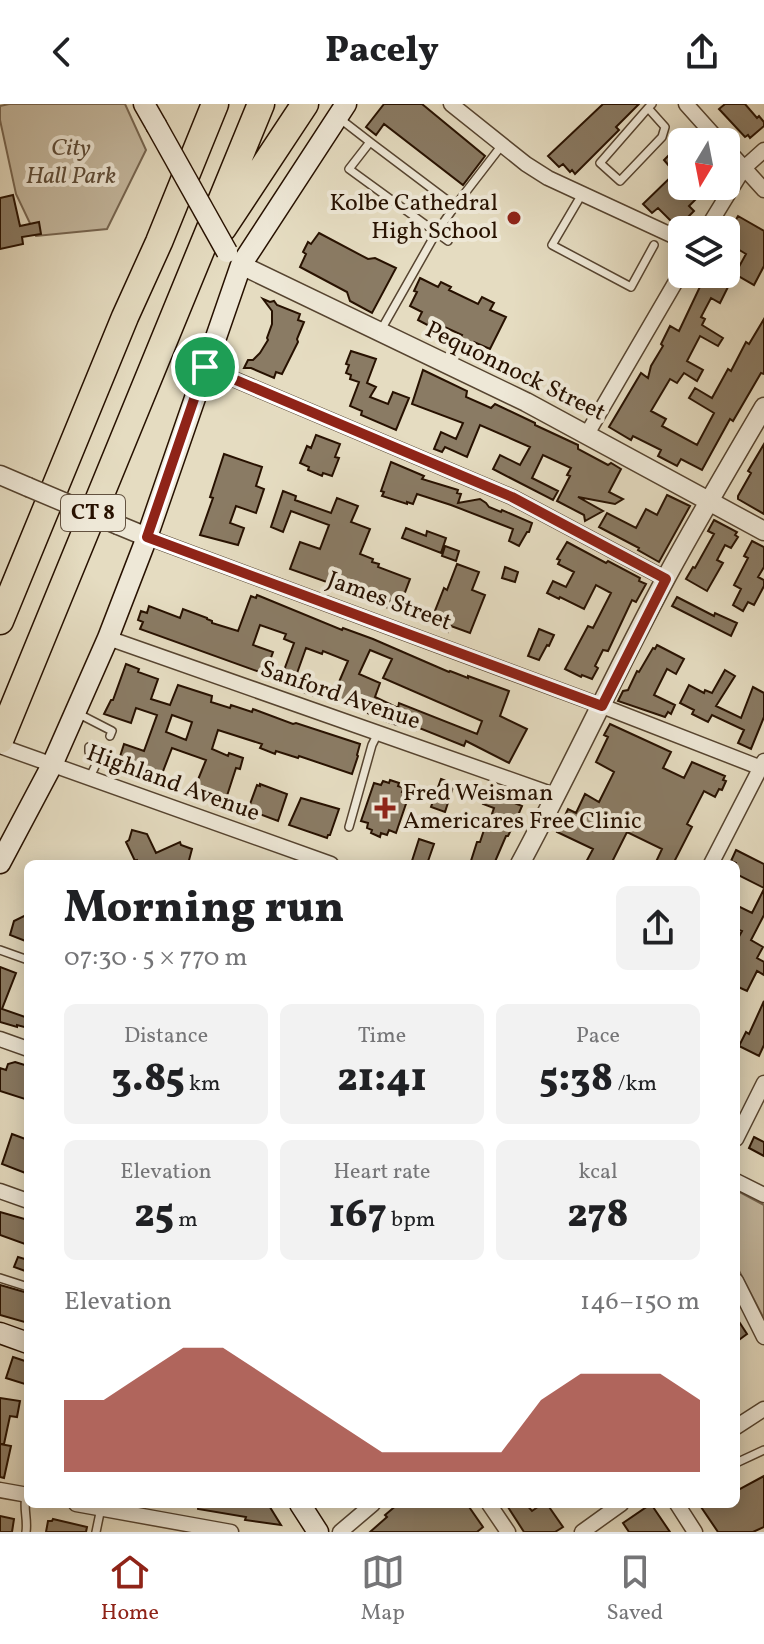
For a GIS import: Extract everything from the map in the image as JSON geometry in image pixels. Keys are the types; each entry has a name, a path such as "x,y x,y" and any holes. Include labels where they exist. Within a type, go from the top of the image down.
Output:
{"highway":[{"path":"125,317 198,104"},
{"name":"CT 8","path":"0,621 215,104"},
{"name":"CT 8","path":"0,743 261,104"},
{"path":"187,285 305,104"}],"main road":[{"path":"144,104 234,259"},
{"path":"0,863 52,765 108,638 147,537 205,367 234,259 342,110"},
{"path":"0,1333 24,1341"},
{"path":"303,1508 318,1532"}],"street":[{"path":"451,104 548,178 668,234"},
{"path":"686,104 707,128"},
{"path":"715,216 744,168 764,150"},
{"path":"740,164 764,190"},
{"name":"Pequonnock Street","path":"234,259 526,402 764,531"},
{"path":"587,434 672,288"},
{"path":"205,367 512,497 666,579"},
{"path":"522,860 666,579 764,407"},
{"name":"James Street","path":"0,475 147,537 763,766"},
{"name":"Sanford Avenue","path":"108,638 557,796"},
{"name":"Highland Avenue","path":"0,743 26,756 320,860"},
{"path":"713,860 763,766"},
{"path":"0,1039 24,1048"},
{"path":"740,1131 764,1083"},
{"path":"740,1183 764,1195"},
{"path":"0,1191 24,1200"},
{"path":"740,1289 764,1337"},
{"path":"740,1424 764,1409"},
{"path":"0,1490 24,1494"},
{"path":"101,1508 163,1526 231,1532"},
{"path":"340,1532 368,1508"},
{"path":"492,1508 508,1532"},
{"path":"582,1532 615,1508"},
{"path":"680,1508 695,1532"}],"lane":[{"path":"650,106 665,127 662,137 620,181 600,163 650,106"},
{"path":"342,110 370,142 455,206"},
{"path":"370,142 349,169 448,241"},
{"path":"380,332 436,233 502,145"},
{"path":"582,194 552,245 631,287 654,245"},
{"path":"75,712 98,727 112,731 110,736"},
{"path":"349,827 378,733"},
{"path":"89,747 89,752 100,757 89,778"},
{"path":"0,950 24,959"},
{"path":"0,1278 24,1286"},
{"path":"740,1461 764,1450"},
{"path":"24,1504 28,1522 26,1532"},
{"path":"96,1532 101,1508"}],"green space":[{"name":"City Hall Park","path":"125,104 146,150 107,229 36,236 16,194 0,120 0,106"},
{"path":"740,1192 764,1205 764,1319 740,1273"}],"building":[{"path":"384,104 422,104 485,156 463,185 384,124 376,135 366,127"},
{"path":"603,104 639,104 616,127 619,130 575,174 563,164 559,167 548,156"},
{"path":"725,104 745,104 757,118 759,116 764,126 750,138 748,135 745,137 740,128 719,109"},
{"path":"668,180 668,200 695,200 689,206 694,211 689,216 668,218 658,208 652,213 643,204"},
{"path":"13,195 20,226 39,222 41,234 22,237 23,244 0,249 0,198"},
{"path":"740,217 764,231 764,266 754,285 740,277 740,265 746,254 740,250"},
{"path":"319,233 368,259 375,258 396,268 372,313 350,301 347,292 300,267 308,242 311,244"},
{"path":"420,278 438,287 441,282 451,287 449,290 478,304 482,297 494,303 490,310 506,317 490,349 474,342 470,349 458,343 462,335 436,323 433,328 418,320 422,312 410,306"},
{"path":"699,288 728,288 720,303 711,298 701,317 705,319 702,325 723,338 718,346 700,336 687,361 703,370 697,381 684,373 677,383 670,379 651,411 666,419 662,426 697,445 714,413 689,398 695,388 712,398 728,369 731,371 746,342 749,344 764,319 764,374 761,373 733,421 730,419 702,470 681,459 677,466 658,456 661,450 633,436 631,440 609,427 641,373 648,378 670,326 679,331"},
{"path":"263,299 300,314 298,320 304,322 282,374 276,372 274,378 244,368 268,340 272,311"},
{"path":"351,351 376,359 367,383 376,387 370,397 388,404 393,392 409,398 396,430 361,415 362,411 350,406 359,382 350,379 351,375 346,373"},
{"path":"423,370 467,391 466,397 491,408 495,404 578,445 578,449 608,465 611,463 621,469 609,492 623,499 615,504 578,497 603,511 585,521 584,515 557,501 571,468 543,455 532,478 558,491 553,500 493,469 500,455 520,465 530,447 480,425 467,457 445,447 442,452 434,449 441,432 456,439 463,423 412,404"},
{"path":"316,435 340,444 335,457 339,458 332,476 323,473 322,476 300,463"},
{"path":"764,444 764,514 738,499 738,496"},
{"path":"224,454 262,467 256,486 264,489 256,513 236,506 230,523 244,528 238,545 200,535"},
{"path":"391,462 424,476 422,479 458,490 457,493 461,494 458,503 480,499 489,507 532,523 529,532 519,546 509,541 513,529 451,505 417,494 413,504 382,496"},
{"path":"283,491 296,496 295,500 331,513 337,498 358,506 351,522 370,529 360,554 373,559 372,562 379,564 378,567 410,579 398,611 290,569 300,542 320,549 329,525 291,511 283,532 271,527"},
{"path":"667,495 690,506 659,562 599,527 607,513 636,528 646,509 657,515"},
{"path":"714,520 737,532 735,535 738,537 731,548 725,545 717,560 723,563 707,591 686,579 714,534 708,531"},
{"path":"406,528 426,536 427,531 446,538 441,553 402,538"},
{"path":"752,541 764,547 764,567 758,577 764,580 764,586 754,605 748,602 743,611 733,605 741,589 734,585 748,558 744,556"},
{"path":"567,542 640,578 639,581 646,584 636,602 632,600 608,651 603,650 592,679 565,669 588,626 593,628 611,593 596,585 584,609 547,593 553,581 566,587 574,572 558,564 560,560 557,559"},
{"path":"445,546 459,551 456,561 442,556"},
{"path":"457,564 479,572 472,590 485,595 470,633 451,626 448,632 432,625 434,622 431,621"},
{"path":"505,567 518,572 515,582 502,578"},
{"path":"257,595 449,672 509,691 500,716 527,729 509,763 466,741 464,746 417,727 416,730 397,725 322,693 321,698 265,677 268,667 283,673 294,643 284,639 286,634 260,625 253,645 273,652 265,674 140,629 143,622 138,620 141,611 147,613 149,606 180,618 183,609 238,631 251,596 256,598","holes":["306,648 348,661 336,689 296,676","370,650 392,659 383,678 482,721 477,734 399,703 398,708 375,697 380,683 359,674"]},
{"path":"677,597 714,616 715,613 737,623 731,636 672,606"},
{"path":"539,629 554,635 539,660 528,656"},
{"path":"657,645 684,659 676,674 667,669 654,695 675,705 671,714 668,712 665,717 618,701"},
{"path":"126,664 158,679 151,699 170,705 178,685 212,696 211,702 252,712 253,709 360,744 358,756 352,774 299,756 276,751 275,754 260,748 262,744 218,730 212,749 243,758 240,769 236,768 225,802 195,787 206,760 172,748 160,779 136,771 134,776 116,769 124,744 144,751 157,715 136,708 131,723 104,714 113,700","holes":["172,715 192,722 186,740 166,732"]},
{"path":"725,670 735,676 716,706 741,718 753,687 764,693 764,717 751,749 738,743 744,730 712,715 708,722 680,703 689,685 704,693 705,690 712,693"},
{"path":"610,724 671,752 663,768 684,778 692,762 725,776 722,790 719,789 715,797 704,791 687,824 692,827 675,860 657,860 662,849 627,832 613,860 587,860 593,849 557,832 568,809 576,813 585,794 599,802 614,772 596,762 608,737 604,735"},
{"path":"441,779 454,784 445,812 431,807"},
{"name":"Fred Weisman Americares Free Clinic","path":"390,780 399,783 398,786 404,788 402,792 409,795 396,833 389,830 387,835 381,833 380,837 371,833 368,823 361,821 374,783 381,785 383,781 389,783"},
{"path":"260,784 287,794 278,821 249,807"},
{"path":"487,792 522,806 496,860 471,860 494,808 483,804"},
{"path":"301,798 339,809 327,838 289,825"},
{"path":"132,830 147,834 156,853 180,842 192,849 189,860 135,860 126,842"},
{"path":"419,839 434,844 428,860 412,860"},
{"path":"736,850 764,864 764,888 740,876 740,860 731,860"},
{"path":"764,889 764,915 751,940 763,947 757,958 764,962 764,975 757,971 747,991 740,988 740,907 752,913"},
{"path":"24,916 24,940 10,935 14,921"},
{"path":"0,967 16,973 2,1009 24,1017 24,1027 0,1022"},
{"path":"764,1001 764,1045 759,1056 740,1046 746,1032 749,1034"},
{"path":"8,1064 24,1065 24,1099 0,1091 0,1068 6,1070"},
{"path":"12,1134 24,1138 24,1172 2,1164"},
{"path":"754,1137 764,1142 764,1156 749,1148"},
{"path":"0,1212 24,1219 24,1244 0,1235"},
{"path":"18,1257 24,1259 24,1271 14,1267"},
{"path":"0,1285 24,1292 24,1322 0,1315"},
{"path":"740,1323 747,1334 740,1339"},
{"path":"13,1357 24,1361 24,1384 6,1378"},
{"path":"0,1398 20,1401 17,1417 10,1416 4,1444 0,1444"},
{"path":"0,1444 11,1446 4,1478 0,1477"},
{"path":"764,1476 764,1527 753,1532 718,1532 702,1508 740,1508 740,1489"},
{"path":"270,1508 281,1525 245,1520 246,1517 198,1509"},
{"path":"393,1508 470,1508 483,1527 477,1532 370,1532 387,1517 385,1515"},
{"path":"509,1508 529,1508 532,1511 550,1508 563,1527 555,1532 524,1532"},
{"path":"645,1508 654,1508 670,1532 629,1532 623,1523"},
{"path":"0,1516 14,1519 12,1532 0,1532"},
{"path":"53,1519 87,1527 86,1532 46,1532 48,1521"}],"place":[{"name":"Kolbe Cathedral High School","path":"514,218"},
{"name":"Fred Weisman Americares Free Clinic","path":"385,808"}],"route":[{"path":"205,367 512,497 666,579 602,706 147,537 205,367"}]}
